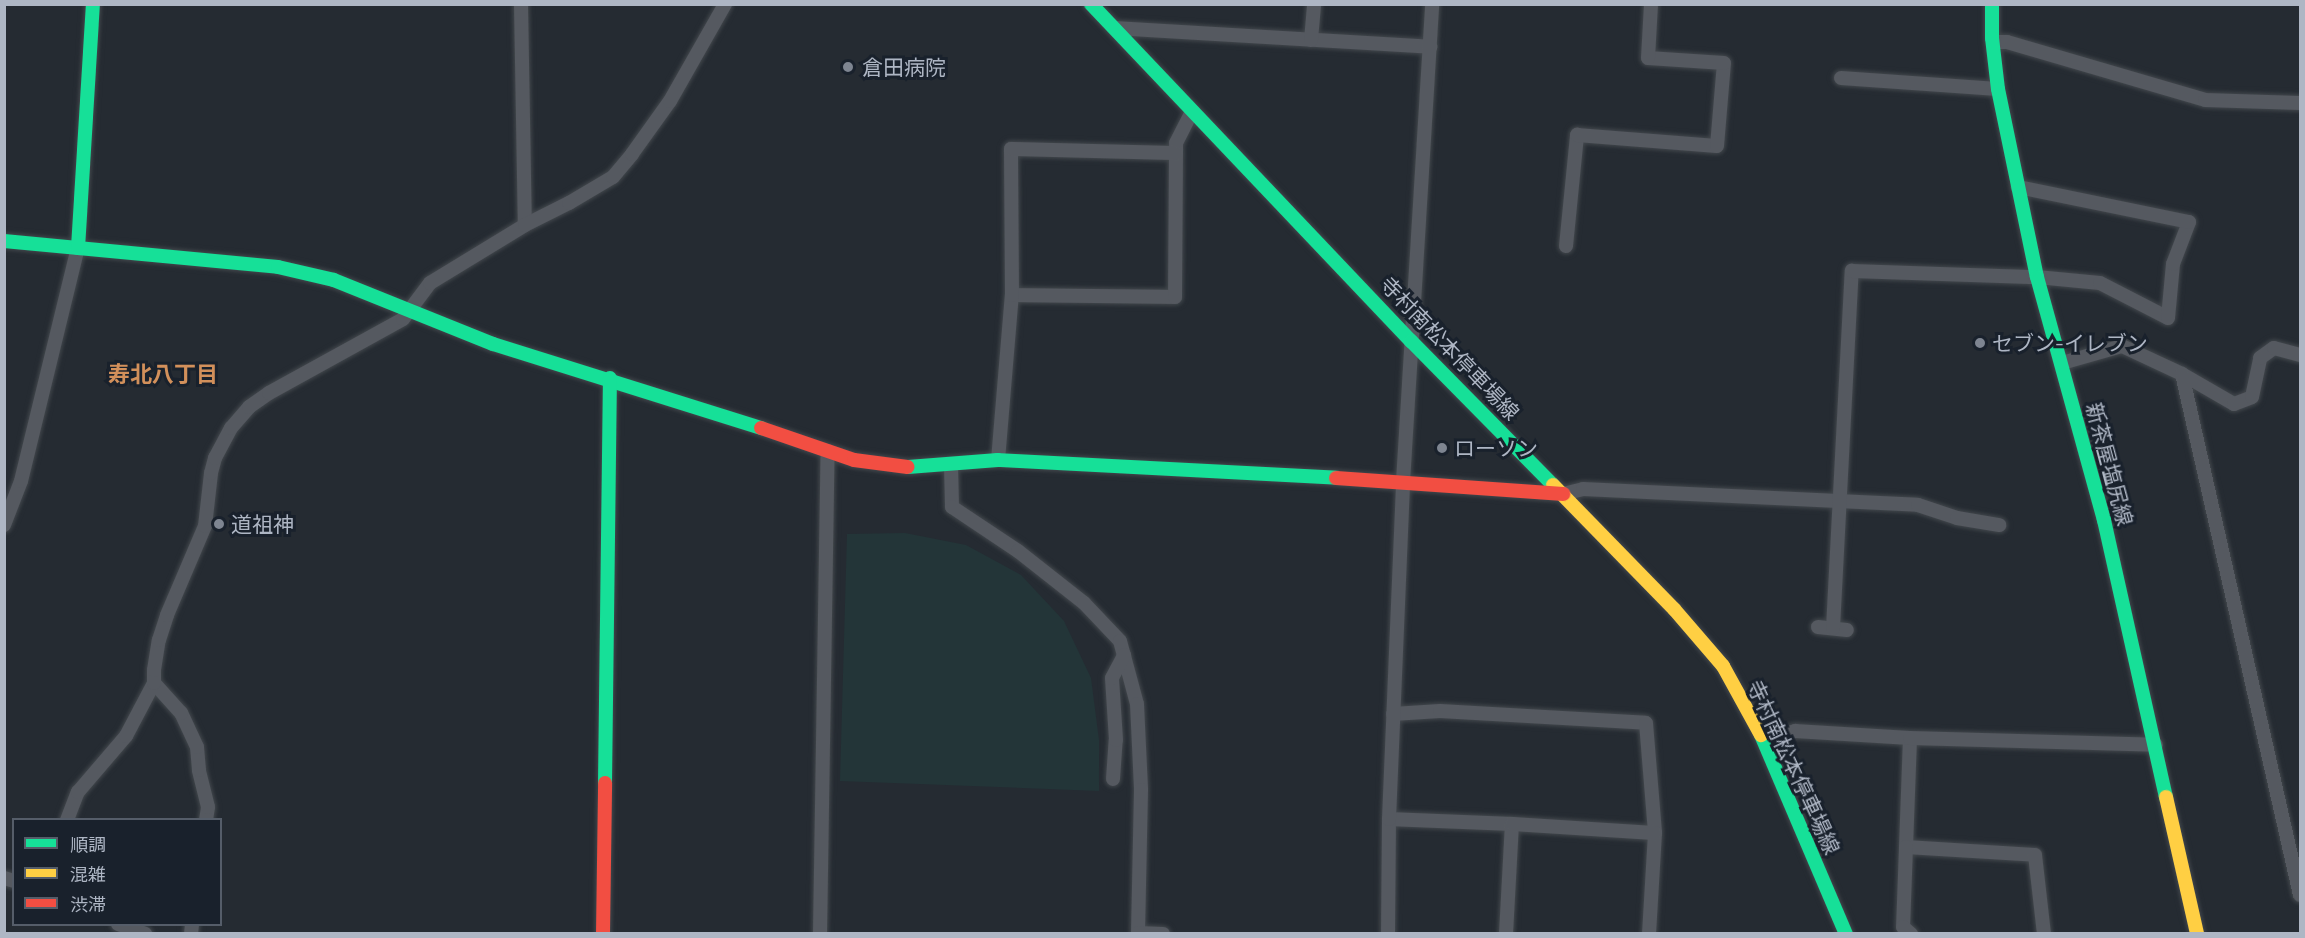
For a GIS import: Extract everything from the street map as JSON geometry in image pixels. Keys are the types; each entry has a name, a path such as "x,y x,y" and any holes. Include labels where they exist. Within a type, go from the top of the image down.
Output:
{"street":[{"path":"4,525 21,481 78,248 93,4"},
{"path":"521,4 525,225"},
{"path":"67,818 78,792 126,736 154,683 159,640 205,526 211,473 216,455 231,428 249,407 269,393 403,319 430,283 525,225 613,177 670,101 725,4"},
{"name":"寺村南松本停車場線","path":"1091,4 1412,341 1674,609 1723,666 1764,741 1846,933"},
{"path":"1311,40 1314,4"},
{"path":"1388,933 1389,819 1403,482 1432,4"},
{"path":"1566,246 1577,135 1717,146 1724,63 1648,58 1651,4"},
{"name":"新茶屋塩尻線","path":"1992,4 1992,42 1998,89 2037,277 2104,520 2197,933"},
{"path":"1114,28 1430,47"},
{"path":"1992,42 2007,42 2205,100 2301,103"},
{"path":"1841,78 1998,89"},
{"path":"1012,295 1175,297 1176,143 1192,111"},
{"path":"999,460 1012,295 1011,150 1176,153"},
{"path":"1818,627 1840,629 1841,502 1852,271 2037,277 2100,283 2168,318 2173,264 2189,222 2018,188"},
{"path":"4,241 278,267 334,280 493,344 610,378 854,460 904,467 999,460 1403,482 1563,494 1583,489 1918,505 1957,518 1999,525"},
{"path":"2062,363 2122,346 2182,374 2234,404 2252,398 2260,358 2274,348 2301,355"},
{"path":"2182,374 2301,895"},
{"path":"603,933 610,378"},
{"path":"820,933 828,451"},
{"path":"951,465 952,507 1018,551 1084,603 1120,641 1137,704 1141,790 1138,933 1163,933"},
{"path":"1113,779 1116,740 1112,678 1124,655"},
{"path":"154,683 181,713 197,747 199,770 208,807 207,818"},
{"path":"1393,714 1440,711 1646,723 1655,833 1649,933"},
{"path":"1764,741 1795,731 1910,738 2156,745"},
{"path":"1910,738 1903,927 1911,933"},
{"path":"1389,819 1655,833"},
{"path":"1506,933 1512,824"},
{"path":"1906,847 2035,855 2044,933"},
{"path":"124,926 145,933"}],"shaded area":[{"path":"905,533 966,545 1021,575 1064,621 1091,678 1099,740 1099,791 840,781 847,534"}],"traffic: fast":[{"path":"78,248 93,4"},
{"path":"1091,4 1411,341 1553,485"},
{"path":"1992,4 1992,38 1998,89 2037,277 2104,520 2166,797"},
{"path":"4,241 278,267 334,280 493,344 761,428"},
{"path":"605,783 610,378"},
{"path":"908,467 998,460 1336,478"},
{"path":"1761,735 1846,934"}],"traffic: slow":[{"path":"1553,485 1674,609 1723,666 1761,735"},
{"path":"2166,797 2197,934"}],"traffic: jam":[{"path":"761,428 854,460 908,467"},
{"path":"1336,478 1563,494"},
{"path":"603,934 605,783"}],"place":[{"name":"倉田病院","path":"848,67"},
{"name":"セブン-イレブン","path":"1980,343"},
{"name":"ローソン","path":"1442,448"},
{"name":"道祖神","path":"219,524"}],"district":[{"name":"寿北八丁目","path":"163,375"}]}
